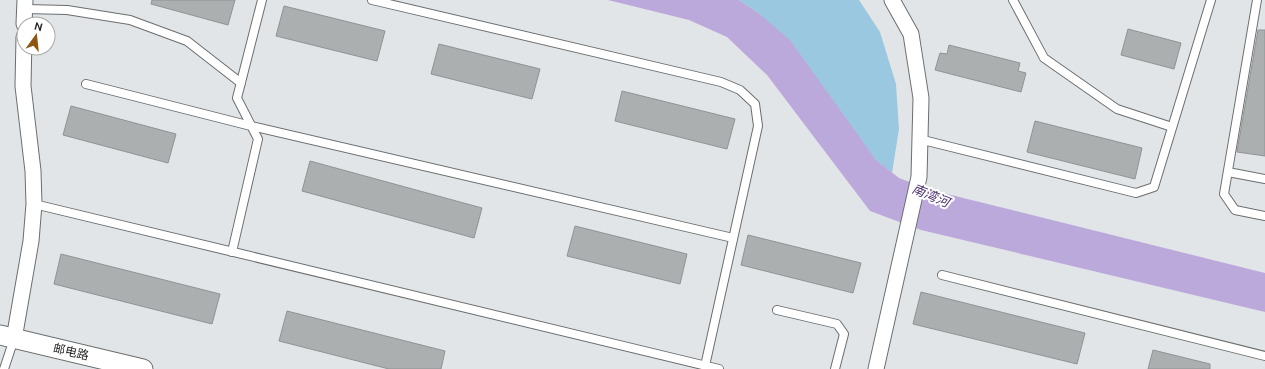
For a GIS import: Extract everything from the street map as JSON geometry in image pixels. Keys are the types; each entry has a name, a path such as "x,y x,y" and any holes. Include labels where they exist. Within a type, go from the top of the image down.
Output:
{"street":[{"path":"876,369 919,177 920,98 911,34 892,0"},
{"path":"24,16 25,4"},
{"path":"7,337 31,241 34,204 33,171 23,86 24,56"},
{"name":"邮电路","path":"7,337 143,369"}],"lane":[{"path":"232,252 258,139 237,98 262,0"},
{"path":"372,0 721,82 740,90 755,104 758,126 705,366"},
{"path":"1012,0 1044,58 1117,109 1172,127"},
{"path":"920,139 1136,193 1154,187 1211,0"},
{"path":"1257,0 1224,194 1235,210 1265,216"},
{"path":"25,4 130,20 187,41 241,83"},
{"path":"86,84 251,126 733,238"},
{"path":"1228,172 1265,179"},
{"path":"34,204 719,369"},
{"path":"942,275 1265,356"},
{"path":"777,310 837,324 844,334 835,369"},
{"path":"4,369 7,337"}],"shaded area":[{"path":"739,0 859,0 880,32 896,84 899,129 892,173 876,160 757,12"}],"water":[{"name":"南湾河","path":"608,0 739,0 757,12 790,40 876,160 899,178 931,190 1265,273 1265,312 921,230 870,211 767,75 727,37 689,20"}],"building":[{"path":"152,0 235,0 228,25 151,4"},
{"path":"284,6 385,31 377,61 276,36"},
{"path":"1128,29 1181,43 1174,69 1121,55"},
{"path":"1258,30 1265,30 1265,156 1237,152"},
{"path":"439,44 540,69 532,99 431,74"},
{"path":"949,45 1020,63 1018,71 1026,73 1021,92 935,70 940,53 947,54"},
{"path":"622,91 735,119 727,149 615,121"},
{"path":"71,106 176,134 168,163 63,135"},
{"path":"1035,121 1142,148 1135,179 1027,152"},
{"path":"310,161 482,208 474,238 302,191"},
{"path":"575,226 687,254 680,284 567,256"},
{"path":"748,235 861,263 853,293 741,265"},
{"path":"61,254 220,294 212,324 54,284"},
{"path":"921,292 1085,333 1077,364 913,324"},
{"path":"287,311 445,351 441,369 389,369 279,341"},
{"path":"1153,350 1210,364 1210,369 1148,369"}]}
